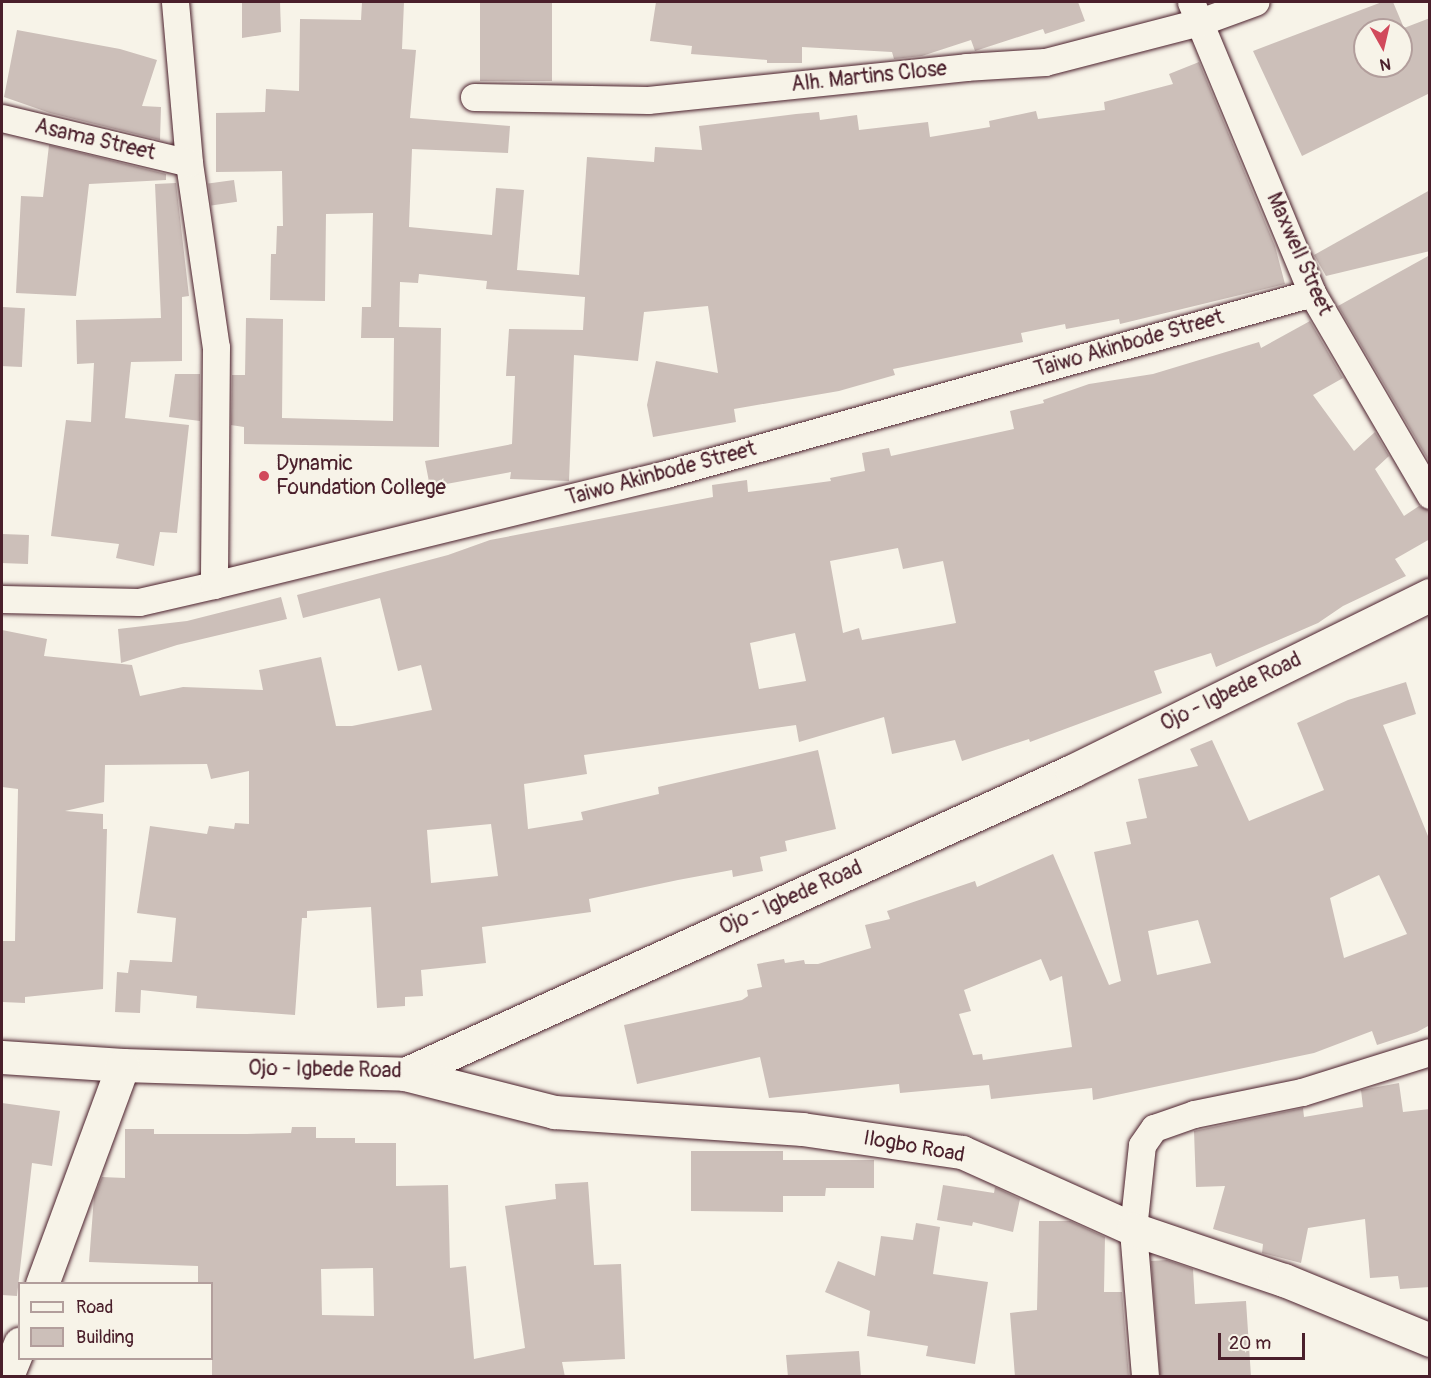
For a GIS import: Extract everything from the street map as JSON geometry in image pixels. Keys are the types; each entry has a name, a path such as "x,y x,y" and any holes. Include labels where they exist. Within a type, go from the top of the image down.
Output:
{"main road":[{"name":"Ojo - Igbede Road","path":"2,1057 123,1065 405,1074 1072,771 1430,595"},
{"path":"43,1282 123,1065"},
{"name":"Ilogbo Road","path":"405,1074 554,1112 802,1129 963,1152 1133,1229 1284,1280 1430,1340"},
{"path":"7,1377 18,1349"}],"street":[{"path":"175,2 189,163 216,347 214,585"},
{"name":"Alh. Martins Close","path":"474,98 648,100 966,66 1045,62 1196,12 1255,2"},
{"name":"Maxwell Street","path":"1196,12 1312,292 1430,495"},
{"name":"Asama Street","path":"2,118 189,163"},
{"name":"Taiwo Akinbode Street","path":"2,599 139,602 214,585 666,474 1312,292"},
{"path":"1145,1377 1133,1229 1142,1145 1154,1128 1194,1114 1302,1092 1430,1052"}],"building":[{"path":"242,2 280,2 281,32 242,38"},
{"path":"362,2 404,2 402,49 416,50 410,118 510,126 508,153 412,149 409,227 492,235 496,188 524,190 517,270 579,275 587,157 654,162 655,147 702,150 699,126 796,114 819,112 820,120 857,115 859,130 928,122 930,137 990,127 989,121 1036,111 1038,119 1105,110 1104,102 1173,84 1169,74 1199,62 1275,246 1285,284 1120,324 1119,319 1066,329 1065,324 1021,333 1023,342 893,369 895,375 839,391 734,409 736,422 653,437 647,405 656,361 718,373 708,306 644,312 638,361 574,355 569,481 510,479 511,472 430,487 425,461 512,444 515,376 506,376 509,329 583,330 585,297 486,289 487,281 419,274 418,283 400,282 399,327 441,328 439,447 244,444 244,427 231,425 232,375 245,375 246,318 283,319 282,418 393,421 394,338 361,338 362,307 371,307 373,213 326,214 325,301 270,300 271,254 276,254 277,226 283,226 282,171 216,172 216,113 265,112 266,89 299,91 300,19 361,20"},
{"path":"480,2 552,2 552,81 480,81"},
{"path":"656,2 1078,2 1085,21 1045,34 1043,29 975,51 971,40 922,56 894,59 892,52 802,47 802,63 767,63 767,60 691,54 692,46 650,41"},
{"path":"1382,2 1393,2 1400,18 1353,18 1353,78 1413,78 1413,25 1430,18 1430,93 1302,156 1253,51"},
{"path":"17,30 120,49 157,60 142,106 161,107 160,140 50,113 4,97"},
{"path":"49,145 166,174 166,180 89,184 76,296 16,293 21,196 43,197"},
{"path":"234,180 237,202 211,205 208,184"},
{"path":"176,183 189,296 182,297 182,361 131,362 125,418 189,425 177,533 160,532 154,566 116,558 119,544 51,536 66,420 91,422 94,363 77,364 76,320 161,318 155,184"},
{"path":"1430,190 1430,251 1326,276 1314,255"},
{"path":"1430,255 1430,463 1338,306"},
{"path":"3,307 25,308 22,367 2,366"},
{"path":"1310,321 1343,378 1313,395 1354,451 1375,432 1389,456 1375,469 1404,516 1419,506 1430,511 1430,539 1395,559 1406,576 1343,606 1318,623 1216,667 1211,653 1154,671 1162,693 1030,742 1029,739 962,761 955,740 892,754 884,717 799,742 796,725 584,755 587,774 524,784 528,829 583,820 581,812 659,794 658,787 818,750 836,829 785,841 787,851 760,857 763,871 733,877 732,870 678,880 589,899 591,912 482,927 486,963 421,970 423,996 405,997 405,1006 377,1008 371,907 307,911 307,918 302,918 295,1015 196,1008 197,996 141,990 140,1013 115,1012 117,972 128,973 130,960 172,962 176,918 137,913 150,826 207,834 209,826 234,829 235,823 249,824 249,771 211,779 207,764 105,765 104,802 65,811 103,814 103,829 107,829 103,989 25,997 25,1003 2,1002 2,941 15,941 18,789 2,787 2,630 47,639 44,656 132,665 140,696 183,687 263,690 259,670 321,657 336,726 352,726 432,710 421,665 398,671 380,598 303,618 297,595 448,555 490,540 713,497 712,485 747,480 748,492 831,481 830,478 865,471 862,453 889,448 891,456 1014,429 1010,411 1044,403 1043,400 1089,384 1153,374 1259,342 1261,348","holes":["898,548 903,569 943,561 956,623 862,640 859,628 843,633 830,561","795,633 806,681 759,689 750,643","491,824 498,876 431,883 427,830"]},
{"path":"175,374 200,374 200,421 169,417"},
{"path":"2,534 29,535 28,564 2,563"},
{"path":"281,597 287,619 177,645 121,663 118,629 187,621"},
{"path":"1406,682 1416,714 1383,725 1430,841 1430,1025 1417,1032 1377,1045 1372,1031 1314,1053 1093,1100 1092,1088 991,1099 989,1085 900,1093 899,1084 769,1098 760,1057 637,1084 624,1025 742,1000 748,996 747,990 762,987 757,964 784,959 785,963 804,960 805,964 818,964 871,948 865,925 890,919 887,911 975,881 977,887 1053,854 1109,985 1121,981 1094,852 1131,844 1126,822 1147,818 1138,779 1198,766 1190,749 1212,740 1249,821 1324,790 1297,723 1348,700","holes":["1379,875 1407,934 1344,958 1330,898","1198,920 1211,963 1157,975 1148,931","1041,959 1050,981 1062,976 1072,1047 983,1060 982,1054 973,1055 959,1014 971,1011 964,990"]},
{"path":"1399,1083 1403,1112 1430,1109 1430,1287 1400,1289 1398,1276 1370,1278 1365,1219 1308,1228 1301,1263 1262,1253 1263,1244 1213,1229 1225,1186 1196,1187 1194,1131 1303,1108 1304,1117 1363,1107 1361,1090"},
{"path":"2,1103 60,1111 52,1166 32,1163 17,1296 2,1295"},
{"path":"292,1127 316,1127 316,1138 355,1138 355,1143 396,1143 396,1186 448,1185 450,1268 466,1266 474,1359 525,1348 505,1206 556,1199 555,1184 588,1182 594,1265 621,1264 625,1359 562,1362 565,1377 212,1377 213,1282 198,1282 198,1266 89,1262 94,1197 102,1177 125,1178 125,1129 154,1129 154,1134 291,1133","holes":["373,1268 374,1316 322,1315 321,1269"]},
{"path":"691,1151 783,1151 783,1160 874,1160 874,1188 826,1188 825,1196 783,1196 783,1212 691,1211"},
{"path":"943,1185 994,1193 995,1187 1020,1199 1013,1232 973,1222 972,1226 937,1220"},
{"path":"1039,1221 1070,1221 1105,1237 1104,1292 1122,1292 1129,1377 1015,1377 1010,1313 1037,1310"},
{"path":"916,1223 940,1227 933,1274 988,1282 975,1364 926,1356 928,1346 867,1336 870,1311 825,1292 838,1261 875,1276 881,1236 913,1240"},
{"path":"1167,1260 1193,1269 1195,1304 1246,1301 1251,1377 1160,1377 1151,1261"},
{"path":"859,1351 861,1377 788,1377 786,1355"}],"place":[{"name":"Dynamic Foundation College","path":"264,476"}]}
